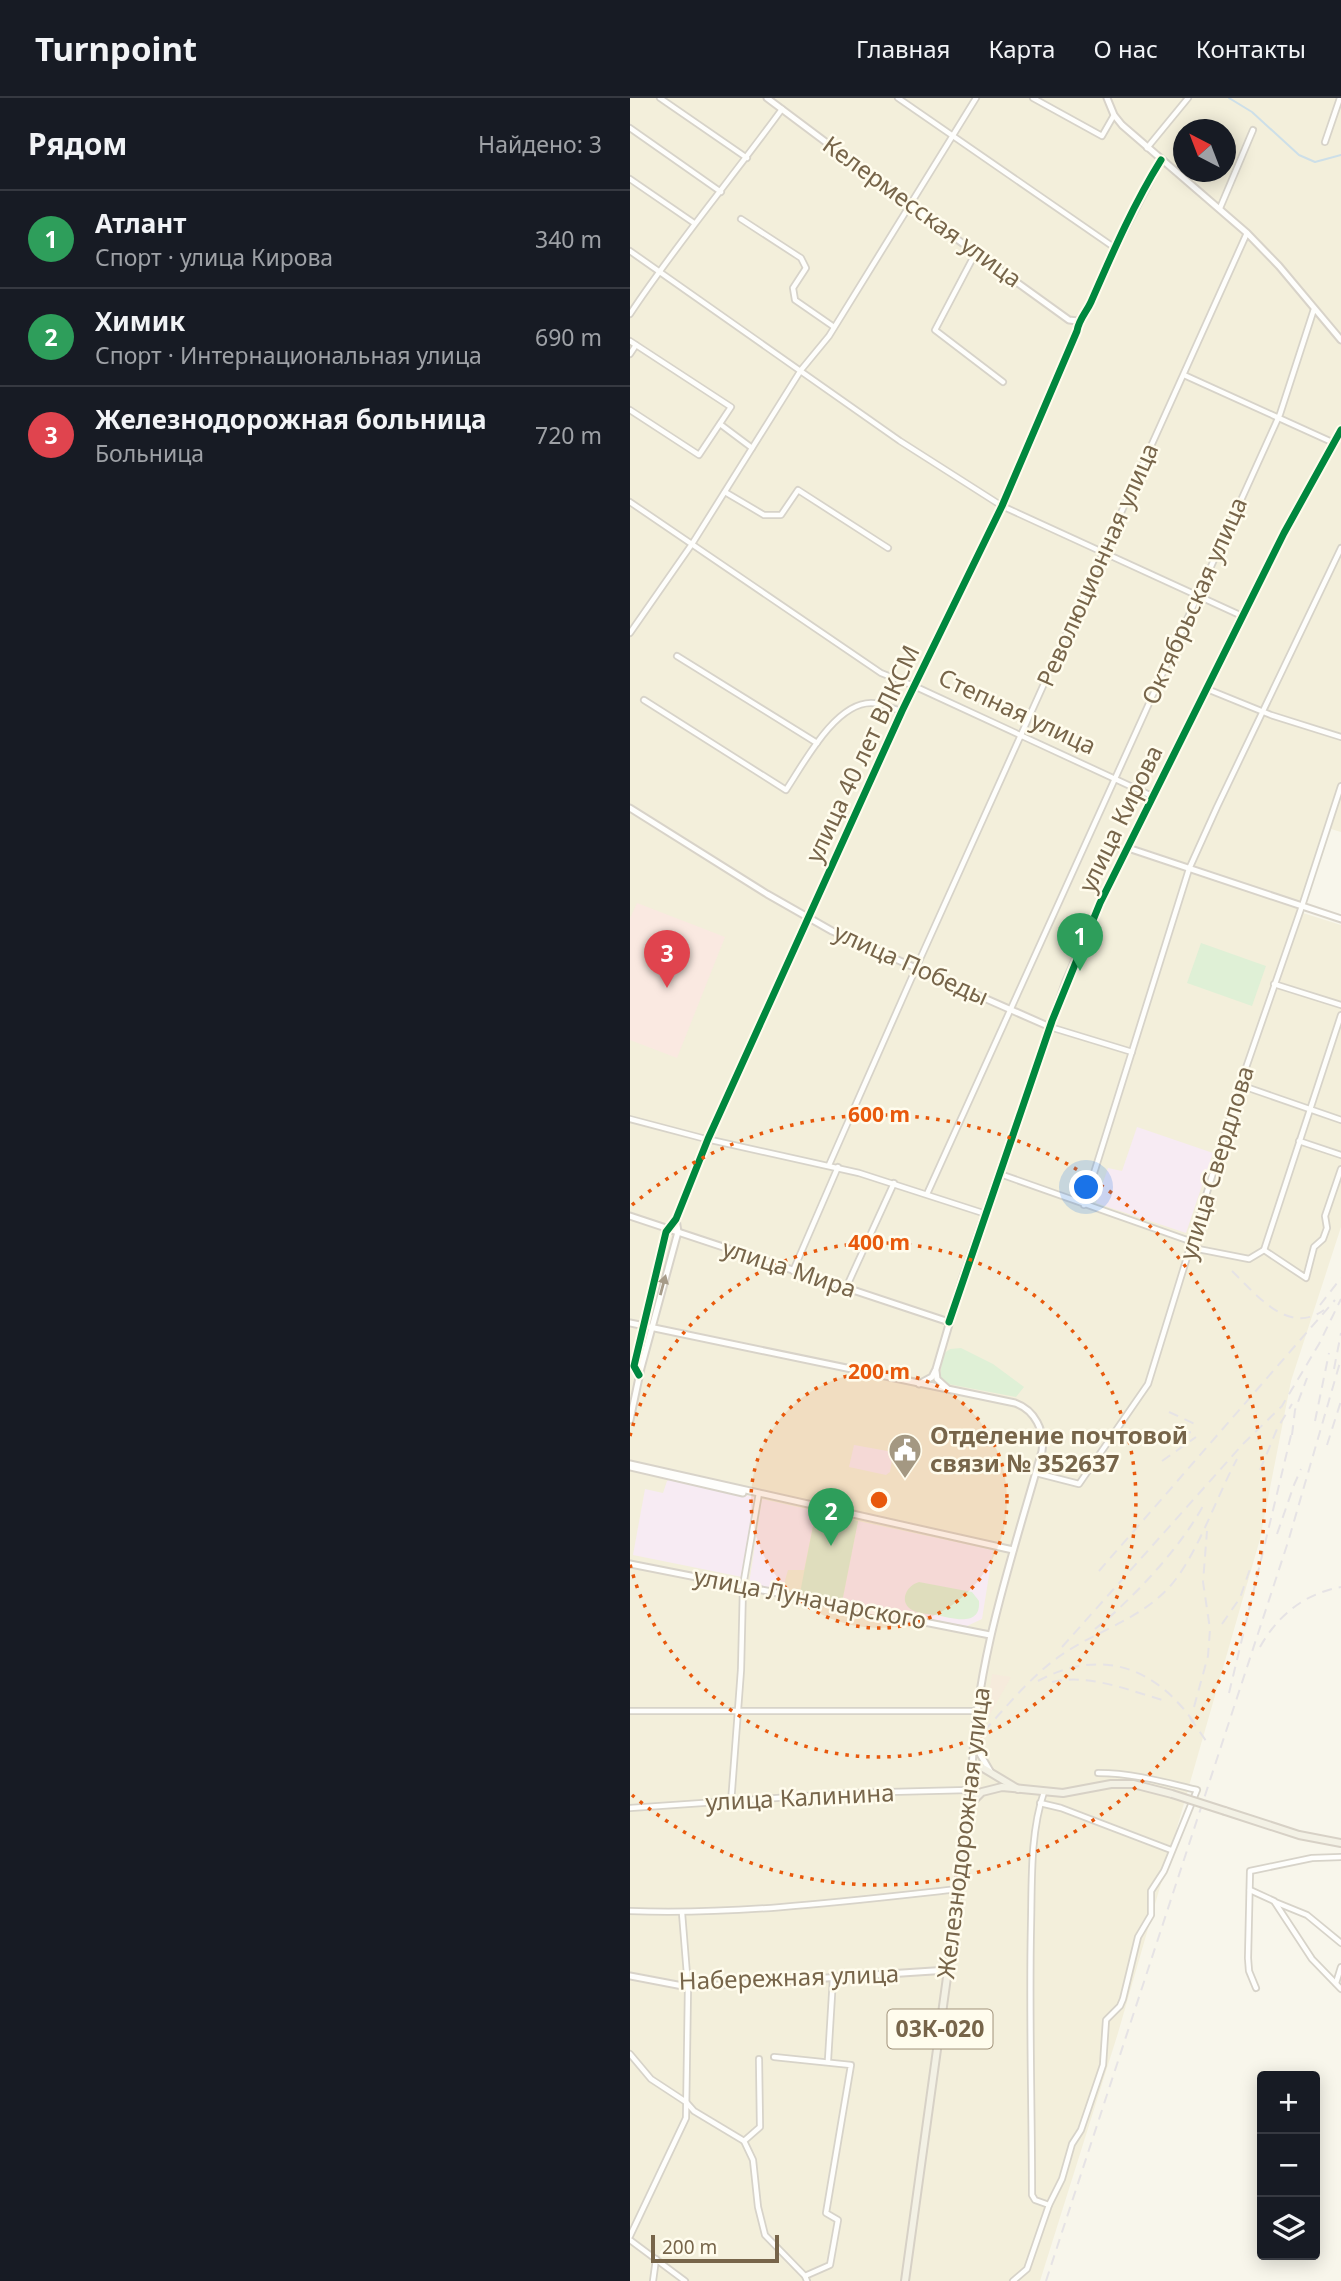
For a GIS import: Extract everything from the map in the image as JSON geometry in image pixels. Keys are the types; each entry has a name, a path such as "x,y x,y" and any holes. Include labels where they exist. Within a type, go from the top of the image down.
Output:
{"main road":[{"path":"1018,1788 983,1768 972,1773 973,1785 976,1788 993,1786 1063,1793 1122,1783 1144,1786 1306,1837 1341,1843"},
{"name":"Железнодорожная улица","path":"905,2281 972,1773"},
{"path":"967,1817 976,1798 989,1789 1002,1787"}],"street":[{"path":"660,98 747,158"},
{"name":"Келермесская улица","path":"767,98 776,100 782,109 911,206 1069,320 1078,321"},
{"path":"898,98 1115,248"},
{"path":"630,633 692,544 801,370 834,327 976,98"},
{"path":"1033,98 1102,136 1114,116"},
{"path":"1108,98 1114,116 1147,148 1247,233 1279,266 1341,340"},
{"path":"1147,148 1188,98"},
{"path":"1325,142 1340,98"},
{"path":"630,314 658,271 782,109"},
{"path":"630,128 721,192"},
{"path":"1220,208 1253,130"},
{"name":"улица 40 лет ВЛКСМ","path":"639,1375 634,1366 668,1229 676,1219 708,1139 914,685 1002,506 1077,331 1078,321 1087,310 1115,248 1161,160"},
{"path":"630,179 694,223"},
{"path":"741,219 801,258 806,268 793,288 795,300 834,327"},
{"name":"Революционная улица","path":"829,1165 1247,233"},
{"path":"630,251 900,441 1002,506 1242,616"},
{"path":"976,253 935,330 1003,382"},
{"name":"Октябрьская улица","path":"927,1194 1278,417 1314,309"},
{"path":"630,341 731,407 699,455 630,410"},
{"path":"630,354 636,345"},
{"path":"1184,375 1334,443"},
{"path":"720,424 752,448"},
{"name":"улица Кирова","path":"936,1369 949,1322 1050,1027 1081,948 1242,616 1341,430"},
{"path":"725,492 764,515 780,515 798,490 888,548"},
{"name":"Степная улица","path":"630,502 881,673 914,685 1154,797"},
{"path":"1084,1205 1189,869 1341,548"},
{"path":"677,656 817,743"},
{"path":"1207,689 1263,712 1341,737"},
{"path":"644,700 786,790 817,743 846,710 871,703 902,711"},
{"name":"улица Свердлова","path":"1036,1473 1079,1484 1148,1384 1240,1086 1341,786"},
{"name":"улица Победы","path":"630,808 808,918 856,943 1050,1027 1132,1052"},
{"path":"1128,848 1341,919"},
{"path":"1274,984 1341,1005"},
{"path":"1000,1174 1192,1244 1198,1249 1249,1259 1264,1250 1341,1015"},
{"path":"1240,1086 1341,1119"},
{"path":"630,1119 838,1167 986,1214"},
{"path":"1299,1141 1341,1154"},
{"path":"793,1271 838,1167"},
{"path":"1264,1250 1306,1278 1314,1247 1323,1239 1327,1228 1325,1216 1341,1169"},
{"path":"846,1288 894,1183"},
{"name":"улица Мира","path":"630,1216 949,1322"},
{"name":"улица 40 лет ВЛКСМ","path":"630,1420 639,1375 678,1232 676,1219"},
{"name":"Железнодорожная улица","path":"630,1323 1015,1403 1029,1411 1041,1428 1044,1441 990,1635 974,1725 972,1773"},
{"path":"919,1384 932,1377 936,1369"},
{"path":"936,1369 937,1379 950,1390"},
{"path":"630,1466 1013,1551"},
{"path":"731,1802 743,1586 758,1495"},
{"name":"улица Луначарского","path":"630,1564 990,1635"},
{"path":"630,1710 977,1712 980,1754 995,1776"},
{"path":"1013,2281 1027,2269 1049,2206 1062,2179 1072,2144 1081,2130 1103,2065 1106,2020 1121,2006 1138,1937 1151,1915 1151,1891 1164,1871 1197,1790 1141,1777 1098,1773"},
{"name":"улица Калинина","path":"630,1808 849,1793 969,1790"},
{"path":"1044,1792 1038,1808 1030,1950 1032,2194 1035,2200 1049,2206"},
{"path":"1040,1803 1061,1808 1171,1850"},
{"path":"1256,1988 1248,1958 1250,1871 1312,1858 1341,1857"},
{"path":"630,1911 682,1913 840,1902 958,1889"},
{"path":"1250,1890 1307,1915 1341,1943"},
{"path":"1275,1902 1299,1941 1341,1989"},
{"path":"682,1913 688,1987 686,2118 630,2238 685,2281"},
{"path":"1336,1984 1341,1968"},
{"name":"Набережная улица","path":"630,1976 688,1987 948,1970"},
{"path":"828,2060 833,1978"},
{"path":"630,2054 651,2080 686,2102 694,2111 744,2141 753,2160 758,2207 765,2235 806,2278 830,2265 838,2220 826,2213 851,2064 774,2057"},
{"path":"744,2141 760,2127 758,2059"},
{"path":"653,2281 656,2259"}],"shaded area":[{"path":"630,98 1341,98 1341,832 1331,829 1303,913 1341,925 1341,1227 1291,1381 1260,1539 1118,2033 1040,2281 630,2281"},
{"path":"637,903 725,937 677,1058 630,1040 630,918"},
{"path":"1137,1127 1213,1153 1186,1233 1096,1203 1108,1168 1122,1171"},
{"path":"854,1445 893,1452 890,1472 886,1475 849,1467"},
{"path":"670,1479 755,1497 742,1577 633,1555 645,1489 663,1493"},
{"path":"762,1499 816,1511 804,1570 788,1570 782,1591 749,1584"},
{"path":"858,1521 993,1550 982,1619 967,1626 842,1602"},
{"path":"992,1674 1011,1677 989,1716 986,1715"}],"green space":[{"path":"1201,943 1266,966 1252,1006 1187,983"},
{"path":"961,1348 993,1364 1024,1387 1016,1397 948,1384 940,1376 943,1354 950,1349"},
{"path":"816,1511 858,1521 842,1602 800,1593"},
{"path":"919,1582 972,1592 979,1601 975,1615 957,1619 914,1611 906,1604 905,1595 910,1587"}],"waterway":[{"path":"1229,98 1252,112 1299,155 1315,162 1341,155"}],"railway":[{"path":"1232,1271 1262,1300 1285,1315 1311,1317 1324,1310"},
{"path":"1320,1305 1341,1278"},
{"path":"1062,1647 1243,1444 1282,1406 1319,1344 1341,1299"},
{"path":"1099,1571 1335,1300"},
{"path":"1334,1369 1341,1333"},
{"path":"1315,1421 1329,1353"},
{"path":"1046,2281 1288,1542 1341,1359"},
{"path":"1292,1435 1295,1410 1307,1378"},
{"path":"1327,1445 1341,1401"},
{"path":"1260,1470 1277,1429 1292,1404"},
{"path":"1169,1412 1197,1425"},
{"path":"1229,1693 1293,1427"},
{"path":"1164,1434 1194,1432"},
{"path":"1162,1461 1196,1437"},
{"path":"984,1731 1045,1667 1083,1642 1140,1611 1165,1591 1193,1552 1237,1459"},
{"path":"1277,1534 1301,1469"},
{"path":"1095,1629 1125,1603 1171,1553 1205,1502"},
{"path":"1194,1707 1208,1656 1210,1629 1203,1582 1207,1531"},
{"path":"1222,1624 1240,1598 1251,1566"},
{"path":"1260,1647 1275,1625 1293,1608 1315,1595 1341,1587"},
{"path":"1038,1681 1084,1665 1125,1668 1145,1676 1163,1688 1195,1724"},
{"path":"1052,1682 1095,1681 1166,1701"},
{"path":"1190,1718 1209,1745"}],"cycle path":[{"path":"639,1375 634,1366 666,1232 676,1219 708,1139 902,711 1002,506 1079,323 1132,212 1161,160"},
{"path":"949,1322 1052,1021 1100,903 1284,533 1341,430"}],"place":[{"name":"Атлант","path":"1080,971"},
{"name":"Железнодорожная больница","path":"667,988"},
{"name":"Отделение почтовой связи № 352637","path":"905,1480"},
{"name":"Химик","path":"831,1546"}]}
